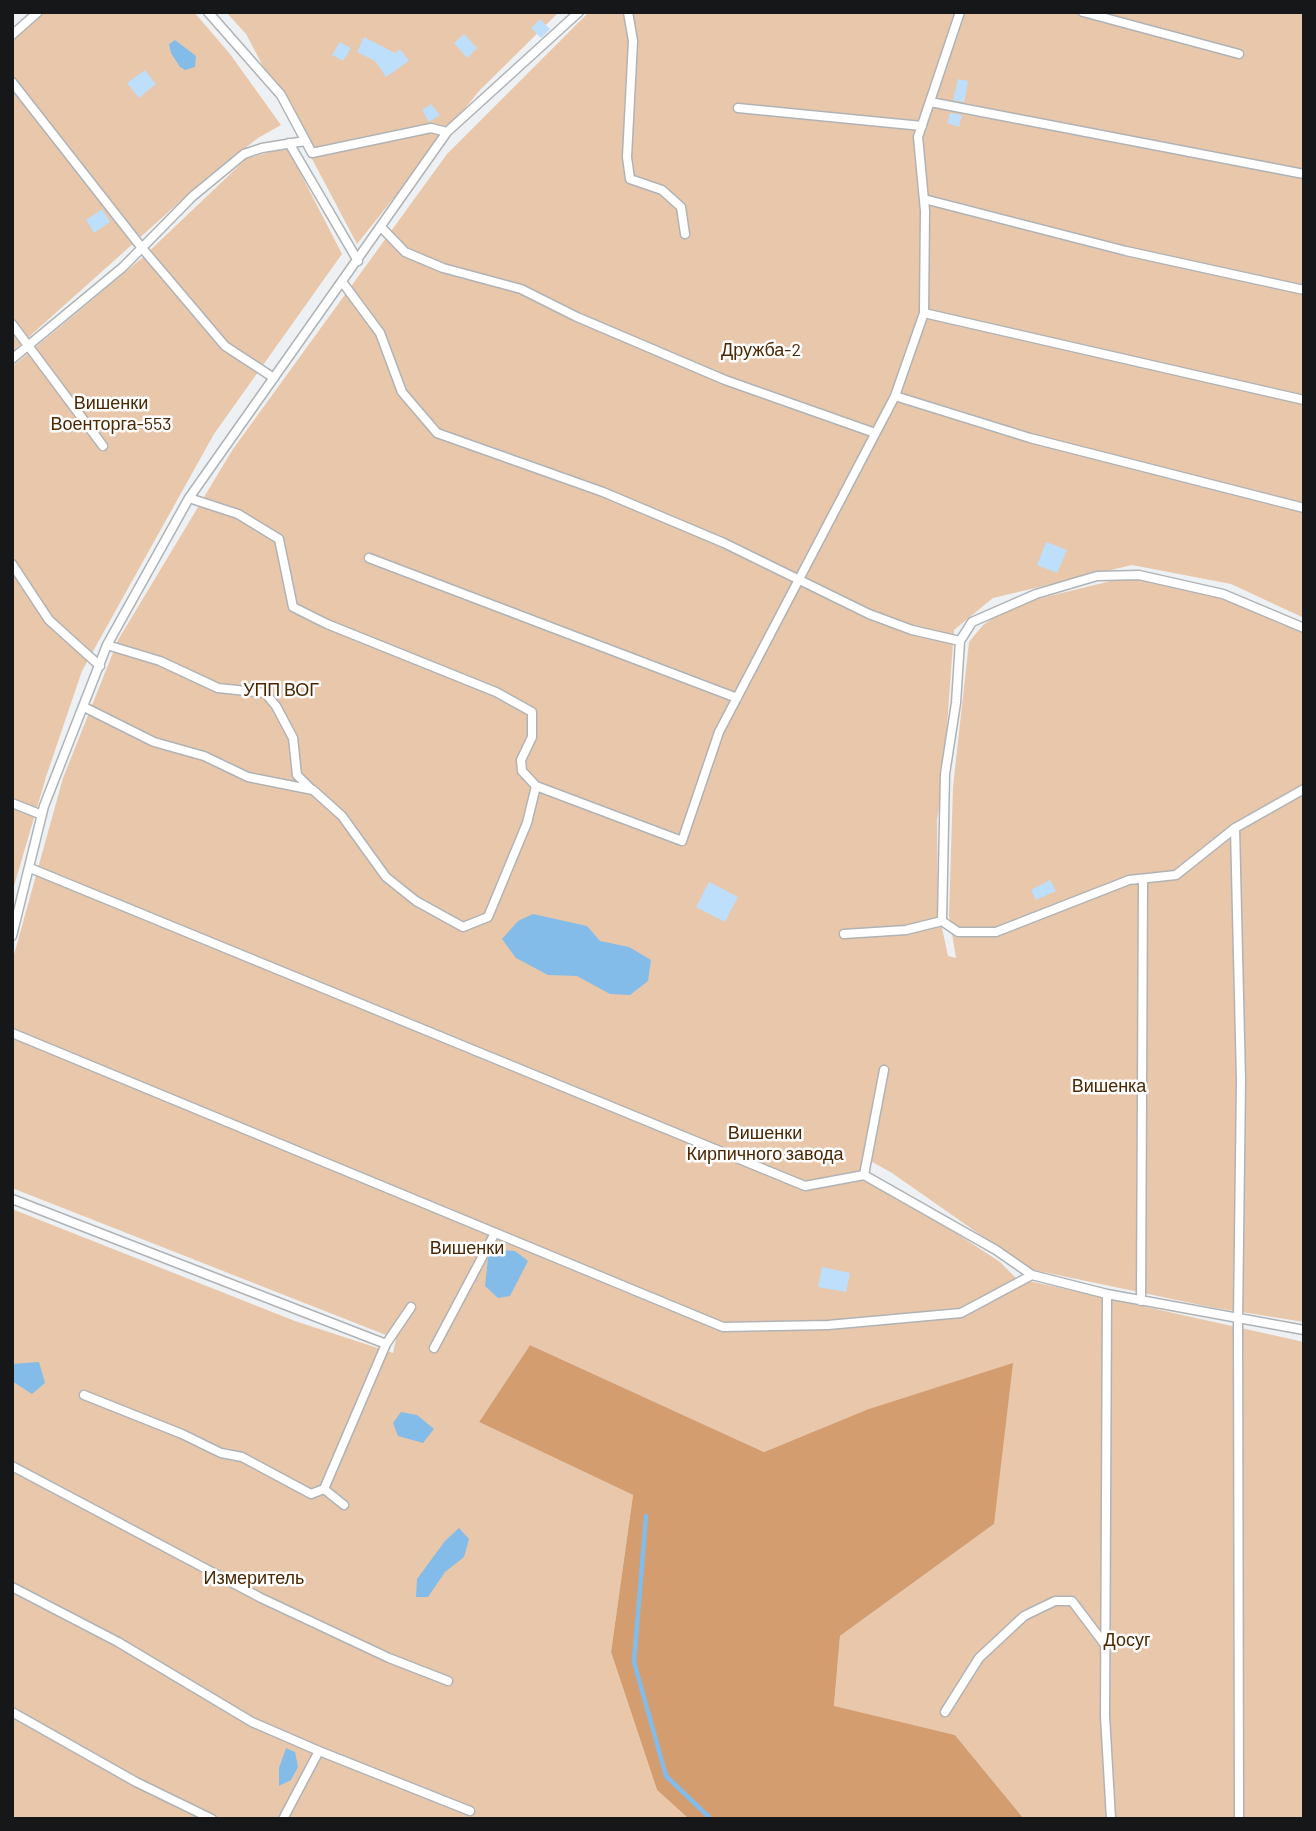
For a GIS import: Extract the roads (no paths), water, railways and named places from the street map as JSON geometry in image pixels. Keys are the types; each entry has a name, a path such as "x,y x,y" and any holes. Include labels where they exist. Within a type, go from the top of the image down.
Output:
{"lane":[{"path":"12,35 38,12"},
{"path":"208,12 281,95 312,153 430,128 447,132"},
{"path":"12,936 42,815 107,645 188,498 343,283 447,132 579,12"},
{"path":"628,12 633,41 627,146 630,179 662,190 681,208 685,234"},
{"path":"188,498 238,514 279,539 293,607 327,624 496,692 532,712 532,737 521,760 522,771 536,786 682,841 719,732 895,396 924,313 924,199 918,136 960,12"},
{"path":"1083,12 1239,54"},
{"path":"12,82 142,247 225,346 274,379"},
{"path":"930,102 1304,174"},
{"path":"738,108 922,127"},
{"path":"12,359 142,247 193,196 244,154 305,141"},
{"path":"289,144 358,261"},
{"path":"924,199 1126,251 1304,290"},
{"path":"381,227 405,252 443,268 521,289 577,317 726,380 875,433"},
{"path":"343,283 380,333 402,392 438,433 603,492 799,579 869,614 912,630 960,641"},
{"path":"924,313 1304,400"},
{"path":"12,324 103,446"},
{"path":"895,396 1030,438 1304,508"},
{"path":"369,558 737,698"},
{"path":"12,564 49,620 100,666"},
{"path":"942,921 944,774 956,703 960,641 972,622 1036,594 1097,576 1139,575 1223,594 1304,628"},
{"path":"107,645 160,661 218,688 265,693 276,706 293,738 297,775 342,816 386,877 416,901 463,927 488,917 527,823 536,786"},
{"path":"84,707 154,742 204,756 248,777 313,790"},
{"path":"844,934 906,930 942,921 958,932 996,932 1129,880 1176,875 1235,828 1304,789"},
{"path":"12,803 42,815"},
{"path":"1235,828 1241,1080 1238,1319 1239,1819"},
{"path":"30,868 805,1186 864,1175 996,1250 1032,1275 1141,1301 1304,1330"},
{"path":"1141,1301 1143,879"},
{"path":"12,1033 723,1327 828,1325 961,1313 1032,1275"},
{"path":"864,1175 884,1070"},
{"path":"12,1199 386,1344"},
{"path":"434,1348 495,1233"},
{"path":"1107,1294 1105,1716 1111,1819"},
{"path":"83,1395 182,1434 221,1453 242,1457 312,1494 324,1489 386,1344 411,1307"},
{"path":"12,1466 261,1598 389,1658 448,1681"},
{"path":"324,1489 344,1505"},
{"path":"12,1587 118,1642 252,1722 470,1811"},
{"path":"945,1712 979,1658 1024,1616 1055,1601 1072,1601 1106,1646"},
{"path":"12,1713 136,1782 212,1819"},
{"path":"283,1819 319,1751"}],"water":[{"path":"175,40 196,56 195,67 185,70 180,67 169,44"},
{"path":"533,914 587,926 600,941 629,947 651,960 648,981 630,995 610,994 577,976 548,975 516,958 502,939 518,921"},
{"path":"497,1250 515,1251 528,1261 510,1296 498,1298 485,1286 488,1258"},
{"path":"39,1362 45,1383 32,1394 12,1381 12,1364"},
{"path":"401,1412 417,1415 434,1429 423,1443 398,1436 393,1423"},
{"path":"459,1528 469,1539 464,1557 445,1572 428,1597 416,1597 417,1579 445,1541"},
{"path":"286,1748 295,1752 298,1767 291,1780 279,1786 279,1768"}],"waterway":[{"path":"646,1516 634,1662 666,1776 711,1819"}],"park label":[{"name":"Дружба-2","path":"761,350"},
{"name":"Вишенки Военторга-553","path":"111,413"},
{"name":"УПП ВОГ","path":"281,690"},
{"name":"Вишенка","path":"1109,1086"},
{"name":"Вишенки Кирпичного завода","path":"765,1143"},
{"name":"Вишенки","path":"467,1248"},
{"name":"Измеритель","path":"254,1578"},
{"name":"Досуг","path":"1127,1640"}]}
